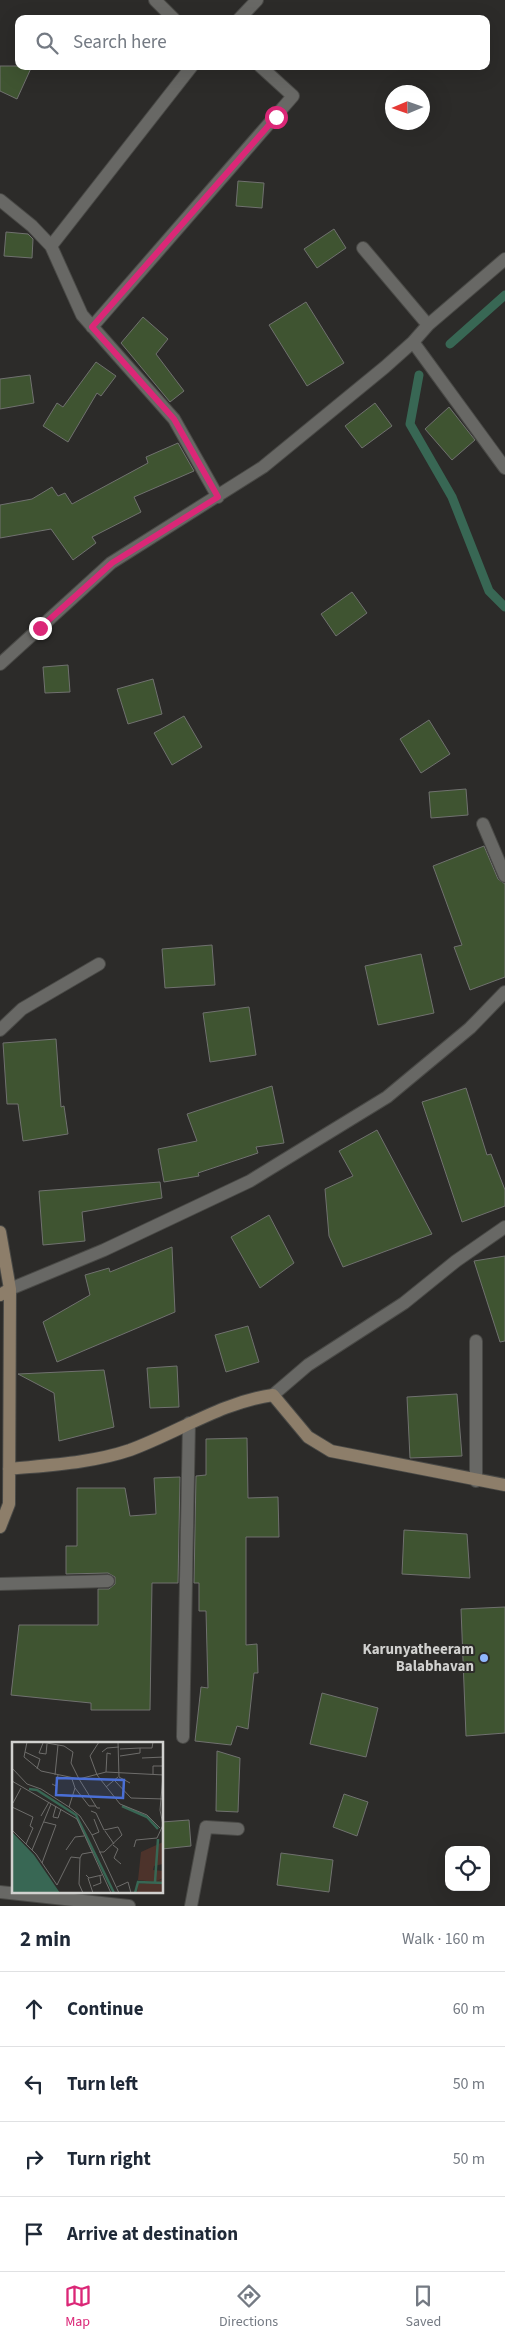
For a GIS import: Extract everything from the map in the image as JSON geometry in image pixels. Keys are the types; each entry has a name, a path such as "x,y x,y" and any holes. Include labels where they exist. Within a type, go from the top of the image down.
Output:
{"street":[{"path":"155,0 170,15"},
{"path":"243,15 257,0"},
{"path":"51,246 189,70"},
{"path":"92,327 293,96 264,70"},
{"path":"0,200 32,226 51,246 70,293 82,315 174,419 218,497"},
{"path":"363,248 428,325"},
{"path":"0,664 112,563 263,467 413,342 428,325 505,259"},
{"path":"413,342 505,468"},
{"path":"483,824 505,876"},
{"path":"0,1030 22,1009 99,964"},
{"path":"5,1292 104,1250 250,1181 388,1097 470,1028 505,992"},
{"path":"9,1469 75,1462 106,1456 145,1444 237,1403 274,1395 308,1365 404,1303 456,1261 505,1227"},
{"path":"0,1232 5,1292 9,1469 9,1504 0,1527"},
{"path":"476,1341 476,1481"},
{"path":"274,1395 308,1437 331,1451 476,1481 505,1485"},
{"path":"183,1737 189,1423"},
{"path":"0,1584 108,1581"},
{"path":"191,1906 206,1827 238,1829"},
{"path":"18,1894 129,1906"}],"building":[{"path":"0,66 15,66 15,70 30,70 17,99 0,91"},
{"path":"238,181 264,183 262,208 236,206"},
{"path":"334,229 346,248 317,268 304,249"},
{"path":"6,232 28,234 33,239 32,258 4,256"},
{"path":"306,302 344,363 307,386 269,325"},
{"path":"143,317 168,339 156,354 184,391 170,402 121,343"},
{"path":"96,362 116,376 101,396 97,393 68,442 43,426 57,403 63,407"},
{"path":"30,375 34,403 0,409 0,379"},
{"path":"375,403 392,426 362,448 345,426"},
{"path":"449,407 475,440 452,460 425,429"},
{"path":"178,443 194,471 134,497 141,512 92,537 96,543 73,560 51,529 0,538 0,505 32,499 52,487 58,496 65,493 72,504 148,463 146,457"},
{"path":"352,592 367,613 336,636 321,614"},
{"path":"68,665 70,692 45,693 43,667"},
{"path":"153,679 162,714 128,724 117,689"},
{"path":"184,716 202,747 172,765 154,733"},
{"path":"429,720 450,754 421,773 400,739"},
{"path":"466,789 468,815 431,818 429,792"},
{"path":"484,846 498,879 505,884 505,977 470,990 454,947 462,945 433,866"},
{"path":"212,945 215,985 165,988 162,949"},
{"path":"421,954 434,1013 378,1025 365,966"},
{"path":"249,1007 256,1055 210,1062 203,1013"},
{"path":"56,1039 61,1107 64,1106 68,1134 23,1141 18,1104 7,1104 3,1043"},
{"path":"272,1086 284,1143 256,1147 258,1153 198,1173 199,1176 164,1182 158,1149 197,1141 187,1114"},
{"path":"466,1088 487,1155 491,1154 505,1190 505,1206 462,1222 422,1102"},
{"path":"377,1130 432,1234 343,1267 329,1236 325,1189 353,1176 339,1151"},
{"path":"160,1182 162,1198 82,1212 85,1241 43,1245 39,1191"},
{"path":"269,1215 294,1263 260,1288 231,1237"},
{"path":"172,1247 175,1312 57,1362 43,1322 90,1295 85,1275 109,1268 110,1272"},
{"path":"505,1256 505,1341 500,1342 474,1261"},
{"path":"248,1326 259,1362 226,1372 215,1335"},
{"path":"177,1366 179,1407 150,1408 147,1368"},
{"path":"104,1370 114,1427 59,1441 54,1393 18,1374"},
{"path":"457,1394 462,1456 410,1458 407,1397"},
{"path":"247,1438 248,1498 278,1497 279,1537 246,1537 246,1645 257,1644 258,1673 254,1673 248,1729 237,1726 231,1745 195,1741 201,1687 208,1688 206,1611 199,1611 199,1583 194,1583 196,1476 206,1475 206,1439"},
{"path":"180,1477 178,1583 152,1583 150,1710 91,1710 91,1703 11,1695 19,1625 98,1625 98,1589 109,1589 115,1584 115,1577 108,1573 66,1574 66,1546 77,1546 77,1488 125,1488 130,1516 156,1514 154,1478"},
{"path":"404,1530 467,1534 470,1578 402,1574"},
{"name":"Karunyatheeram Balabhavan","path":"505,1607 505,1733 466,1736 461,1609"},
{"path":"322,1693 378,1708 366,1757 310,1744"},
{"path":"217,1751 240,1758 238,1812 216,1811"},
{"path":"344,1794 368,1802 357,1836 333,1827"},
{"path":"189,1820 191,1846 164,1849 164,1822"},
{"path":"281,1853 333,1860 329,1892 277,1885"}],"waterway":[{"path":"450,344 505,295"},
{"path":"419,375 410,424 452,497 489,591 505,607"}],"place":[{"name":"Karunyatheeram Balabhavan","path":"484,1658"}],"route":[{"path":"40,628 112,563 218,497 174,419 92,327 276,117"}]}
